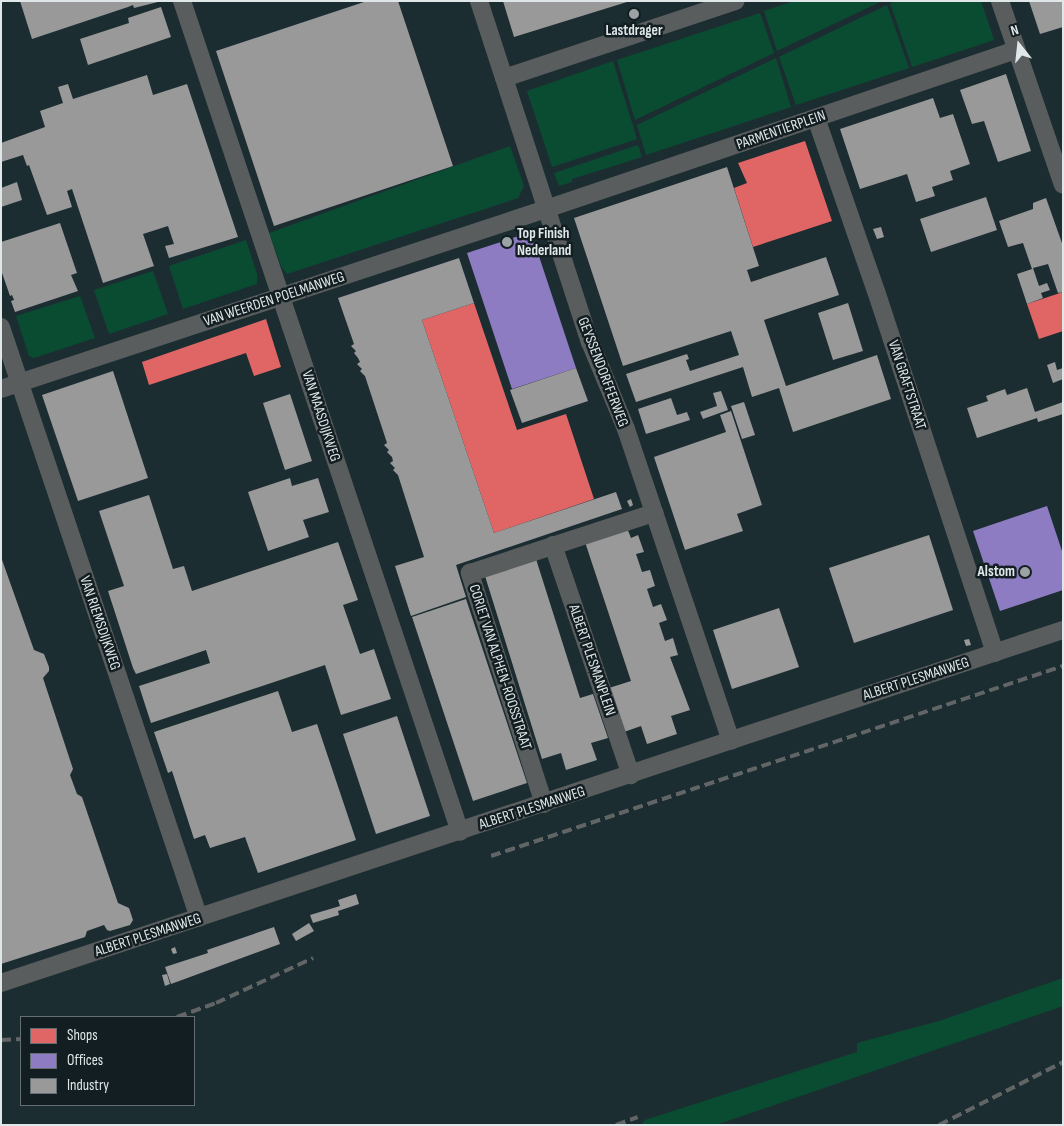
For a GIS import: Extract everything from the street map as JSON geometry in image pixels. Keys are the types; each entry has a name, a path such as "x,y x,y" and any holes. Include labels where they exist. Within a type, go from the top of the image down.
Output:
{"street":[{"name":"VAN MAASDIJKWEG","path":"182,1 460,832"},
{"name":"GEYSSENDORFFERWEG","path":"479,1 590,342 614,397 731,741"},
{"path":"504,78 736,1"},
{"path":"1000,1 1063,185"},
{"name":"PARMENTIERPLEIN","path":"546,209 1016,50"},
{"name":"VAN GRAFTSTRAAT","path":"816,118 876,291 995,653"},
{"name":"VAN WEERDEN POELMANWEG","path":"1,389 546,209"},
{"name":"VAN RIEMSDIJKWEG","path":"1,327 199,918"},
{"name":"CORIET VAN ALPHEN-ROOSSTRAAT","path":"544,804 470,573 654,513"},
{"name":"ALBERT PLESMANPLEIN","path":"553,545 631,775"},
{"name":"ALBERT PLESMANWEG","path":"1,983 1063,630"}],"shaded area":[{"path":"1,1 1063,1 1063,1125 1,1125"}],"green space":[{"path":"794,1 882,1 777,51 764,11"},
{"path":"897,1 981,1 994,40 912,67 890,3"},
{"path":"887,5 909,68 796,105 779,57"},
{"path":"760,13 774,53 635,120 617,60"},
{"path":"776,58 791,107 646,155 637,125"},
{"path":"613,61 637,139 552,167 527,91"},
{"path":"638,145 642,157 572,179 572,182 559,186 554,173"},
{"path":"510,146 524,186 518,198 287,274 282,268 269,233"},
{"path":"246,240 257,274 257,284 183,309 169,266"},
{"path":"153,271 168,314 109,334 94,290"},
{"path":"80,296 95,338 34,358 29,356 16,316"},
{"path":"1063,978 1063,1006 716,1125 629,1125 642,1124 645,1120 857,1052 857,1043 939,1021"}],"building: Shops":[{"path":"805,141 832,221 753,247 734,188 747,183 738,163"},
{"path":"1063,292 1063,331 1039,339 1027,304"},
{"path":"474,303 517,430 566,414 594,499 494,533 422,320"},
{"path":"266,319 281,367 254,376 246,353 149,385 142,362"}],"building: Offices":[{"path":"531,232 576,368 512,389 467,253"},
{"name":"Alstom","path":"1047,506 1063,554 1063,590 1000,611 973,531"}],"building: Industry":[{"path":"20,1 158,2 134,8 133,5 32,39"},
{"path":"367,1 398,1 453,166 274,226 216,51"},
{"path":"503,1 627,1 627,2 514,37"},
{"path":"1029,1 1063,1 1063,27 1040,34"},
{"path":"161,7 171,37 88,65 80,39 129,23 128,18"},
{"path":"1006,74 1031,151 998,162 984,121 972,124 960,90"},
{"path":"147,75 153,95 187,84 238,237 169,258 165,246 174,244 168,226 143,234 154,266 103,283 72,189 67,191 72,207 47,215 29,165 27,166 23,155 1,162 1,143 45,127 40,111 63,103 58,87 68,84 73,99"},
{"path":"933,98 940,118 953,114 970,164 950,171 953,180 932,187 935,196 916,202 907,174 860,189 840,129"},
{"path":"727,167 759,266 747,270 751,282 826,257 839,295 764,320 786,386 877,355 891,399 793,432 779,388 752,397 743,367 636,402 626,374 687,354 689,359 686,360 690,371 739,355 731,331 623,366 574,218"},
{"path":"17,182 22,200 1,207 1,188"},
{"path":"986,197 997,230 931,252 920,219"},
{"path":"1046,198 1063,246 1063,292 1058,293 1048,264 1033,268 1039,286 1047,283 1050,290 1041,293 1043,298 1027,304 1017,274 1032,269 1023,243 1008,247 999,221 1033,209 1033,203"},
{"path":"60,223 77,273 71,275 78,291 15,312 11,301 14,300 12,295 10,296 1,270 1,242"},
{"path":"881,227 884,237 877,239 873,229"},
{"path":"459,258 474,303 422,320 494,533 616,492 622,509 456,565 466,597 411,616 395,566 424,557 398,475 390,463 393,461 392,457 384,445 387,443 365,376 357,364 360,362 354,353 356,351 351,346 354,344 338,298"},
{"path":"848,303 863,351 833,360 818,313"},
{"path":"1055,362 1057,370 1063,368 1063,379 1053,383 1047,365"},
{"path":"576,368 588,401 522,423 510,390"},
{"path":"113,371 148,478 78,501 42,395"},
{"path":"1027,388 1035,412 1063,402 1063,414 1038,422 1037,418 977,438 967,408 988,401 986,396 1005,389 1007,395"},
{"path":"721,391 728,410 703,419 700,412 717,406 713,393"},
{"path":"290,394 312,461 285,470 263,403"},
{"path":"671,398 677,415 687,412 690,420 646,434 638,409"},
{"path":"744,402 755,435 742,439 731,406"},
{"path":"731,411 762,505 737,514 743,531 685,550 654,457 726,432 720,415"},
{"path":"290,478 292,486 318,478 329,512 303,520 309,537 268,551 248,492"},
{"path":"149,495 173,569 184,566 192,591 338,542 358,600 343,605 360,654 374,649 391,699 341,715 325,665 151,723 139,686 210,663 206,650 136,674 133,668 108,591 124,586 99,511"},
{"path":"631,499 633,505 630,507 627,501"},
{"path":"627,528 631,538 638,535 644,552 636,554 642,572 650,570 655,586 647,589 653,607 661,604 667,620 659,623 665,641 673,638 678,655 670,657 690,710 671,716 677,734 647,744 641,726 624,732 609,688 631,681 585,542"},
{"path":"929,535 953,610 854,643 829,568"},
{"path":"1,557 34,650 44,654 49,667 49,671 43,678 73,769 70,775 77,794 82,797 118,903 129,908 133,920 130,925 110,931 104,925 87,931 85,937 1,964"},
{"path":"536,559 580,698 593,694 608,738 591,743 597,760 566,770 561,753 542,759 485,576"},
{"path":"466,599 527,783 473,801 412,617"},
{"path":"779,608 799,667 732,689 713,630"},
{"path":"969,639 971,645 966,646 964,640"},
{"path":"278,691 292,732 317,724 356,840 258,873 245,837 210,848 205,835 194,839 172,771 168,773 154,732"},
{"path":"397,716 430,816 376,834 343,734"},
{"path":"356,894 359,904 338,911 339,915 313,923 310,915 340,906 338,900"},
{"path":"309,923 314,931 296,941 292,934"},
{"path":"274,927 280,944 171,984 165,967 208,953 207,950"},
{"path":"175,947 177,953 173,954 171,949"},
{"path":"167,974 170,984 165,986 162,975"}],"railway":[{"path":"491,856 1063,666"},
{"path":"180,1016 216,1003 313,958"},
{"path":"1,1040 20,1039"},
{"path":"939,1125 1063,1062"},
{"path":"616,1125 638,1117"}],"place":[{"name":"Lastdrager","path":"634,14"},
{"name":"Top Finish Nederland","path":"507,242"},
{"name":"Alstom","path":"1025,572"}]}
